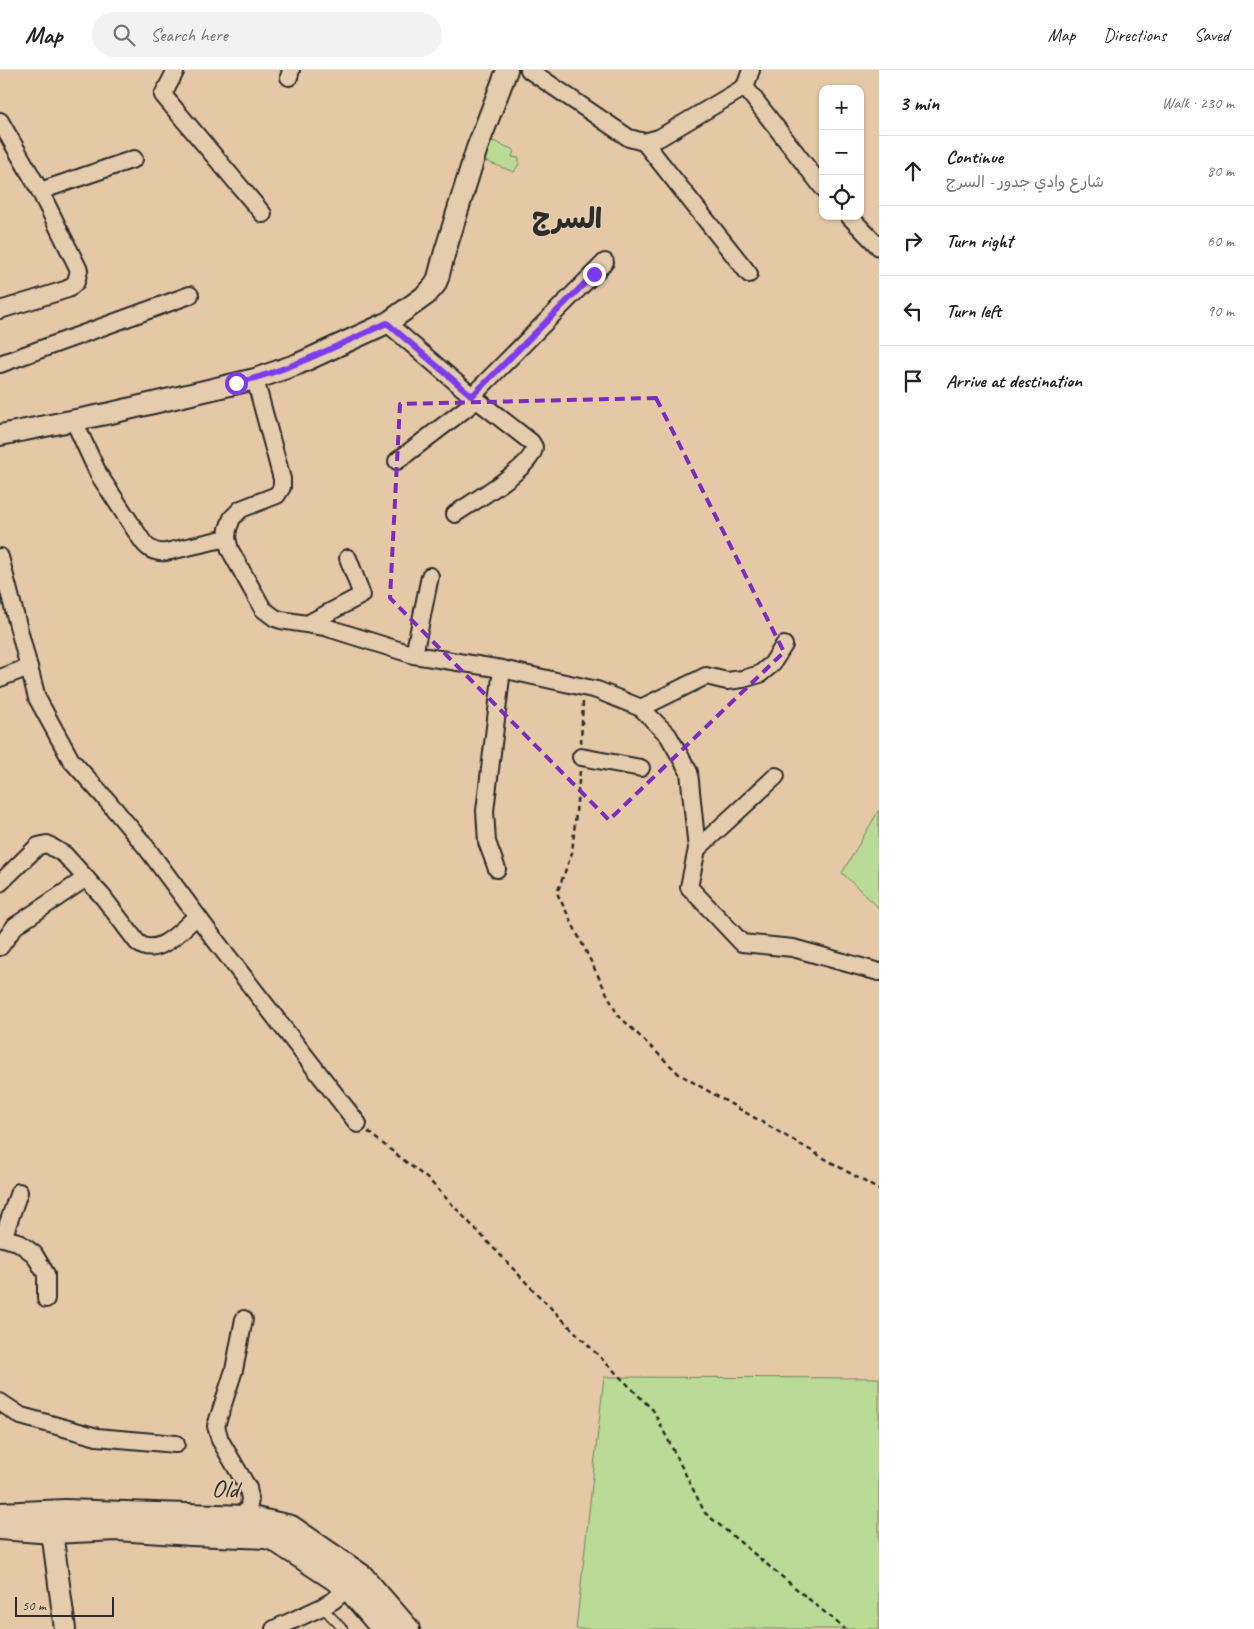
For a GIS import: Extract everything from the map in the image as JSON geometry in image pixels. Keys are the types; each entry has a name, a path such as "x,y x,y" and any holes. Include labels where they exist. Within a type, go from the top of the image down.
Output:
{"main road":[{"name":"Old","path":"0,1514 50,1522 117,1529 266,1537 355,1582 383,1629"},
{"name":"Old","path":"0,1528 50,1522 247,1517 291,1527 408,1629"}],"street":[{"path":"176,70 163,95 263,214"},
{"path":"0,435 255,379 298,364 387,323 426,295 435,285 438,278 446,246 477,148 507,70"},
{"path":"529,70 622,131 629,138 644,142 659,138 745,87 751,70"},
{"path":"745,87 819,183"},
{"path":"0,120 40,192 79,270 75,284 68,289 0,310"},
{"path":"644,142 748,274"},
{"path":"40,192 134,159"},
{"path":"853,220 879,247"},
{"path":"397,460 475,398 605,262"},
{"path":"0,364 190,295"},
{"path":"387,323 475,398 532,443 534,451 519,470 455,514"},
{"path":"255,379 282,479 282,486 279,494 275,497 246,506 236,513 230,521 227,538 231,553 263,609 274,618 326,627 414,655 502,669 596,690 641,708 668,735 689,772 697,850 689,887 742,943 793,948 879,972"},
{"path":"74,420 99,475 143,542 149,548 157,552 166,552 227,538"},
{"path":"0,557 37,698 71,760 106,798 146,847 358,1124"},
{"path":"307,624 362,595 348,558"},
{"path":"414,655 430,576"},
{"path":"641,708 706,676 727,681 743,680 760,674 772,664 784,645"},
{"path":"0,678 29,667"},
{"path":"497,869 487,842 485,811 502,669"},
{"path":"581,757 641,768"},
{"path":"697,850 776,776"},
{"path":"0,883 38,846 43,844 51,845 65,855 86,878 137,942 144,947 155,948 162,946 197,916"},
{"path":"0,947 15,926 86,878"},
{"path":"20,1192 1,1237 18,1242 34,1254 46,1274 46,1299"},
{"path":"244,1319 234,1370 216,1426 220,1440 248,1488 250,1499 247,1517"},
{"path":"0,1402 21,1416 97,1436 176,1444"},
{"path":"50,1522 65,1629"},
{"path":"274,1629 322,1607 355,1582"}],"lane":[{"path":"322,1607 343,1629"}],"path":[{"path":"584,688 581,757 572,853 557,893 617,1014 679,1074 879,1190"},
{"path":"358,1124 429,1180 538,1295 653,1410 705,1513 845,1629"}],"highlighted area":[{"path":"656,398 784,652 609,820 390,598 400,404"}],"green space":[{"path":"486,138 514,150 512,157 519,158 519,164 514,172 477,158"},
{"path":"879,810 879,908 842,873"},
{"path":"604,1377 879,1378 879,1629 576,1629"}],"district":[{"name":"السرج","path":"567,218"}],"route":[{"path":"236,383 255,379 298,364 387,323 472,396 594,274"}]}
